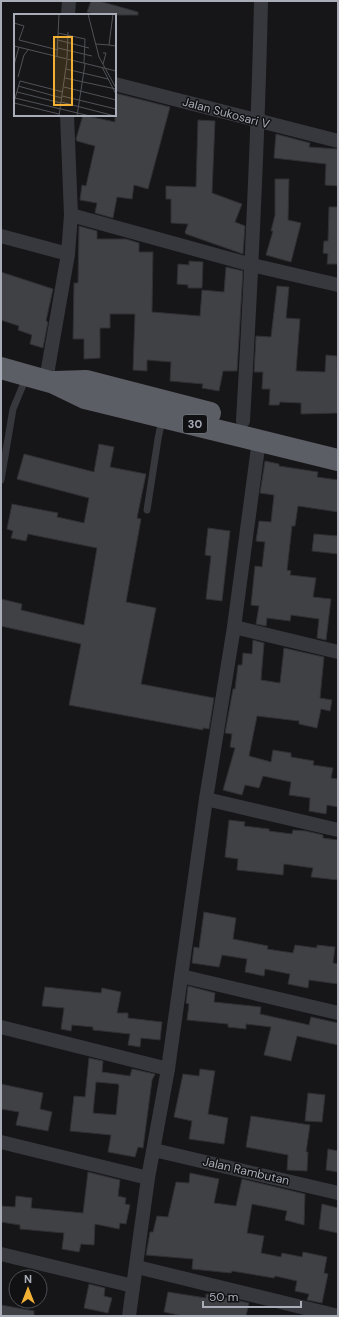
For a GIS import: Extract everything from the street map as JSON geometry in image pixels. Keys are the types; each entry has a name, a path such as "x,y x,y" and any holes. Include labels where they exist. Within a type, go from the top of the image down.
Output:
{"highway":[{"name":"30","path":"1,368 42,379 85,398 243,421 338,445"},
{"name":"30","path":"165,409 259,440 338,460"}],"street":[{"path":"68,14 69,1"},
{"path":"243,421 259,122 261,1"},
{"name":"Jalan Sukosari V","path":"116,84 338,141"},
{"path":"42,379 68,254 71,215 67,116"},
{"path":"71,215 252,265 338,285"},
{"path":"1,236 68,254"},
{"path":"129,1316 137,1268 148,1178 168,1069 206,799 234,627 259,440"},
{"path":"234,627 338,652"},
{"path":"206,799 338,830"},
{"path":"181,976 338,1013"},
{"path":"1,1028 168,1069"},
{"path":"1,1142 148,1178"},
{"name":"Jalan Rambutan","path":"154,1150 338,1193"},
{"path":"1,1254 134,1286"},
{"path":"137,1268 338,1316"}],"lane":[{"path":"1,480 13,409 42,379"},
{"path":"147,510 158,439 165,409"}],"building":[{"path":"91,1 99,1 138,12 138,15 94,14 87,12"},
{"path":"116,93 170,107 148,189 134,185 132,199 117,197 113,218 95,213 97,203 80,200 82,185 86,186 95,146 77,141 76,139 83,116 115,122"},
{"path":"198,120 215,121 212,193 242,204 235,222 245,226 243,254 186,234 185,232 188,224 171,223 171,199 166,199 166,186 196,187"},
{"path":"276,134 310,143 309,147 338,149 338,186 325,185 326,164 274,158"},
{"path":"275,179 289,179 288,220 301,223 291,262 266,255 273,231 271,231 275,215"},
{"path":"329,207 338,207 338,264 327,264 328,254 323,253 324,241 328,241"},
{"path":"79,226 97,231 97,239 126,239 139,243 139,252 153,252 152,312 200,316 202,290 224,292 226,267 243,271 237,371 223,371 219,391 202,388 203,384 170,381 171,362 147,360 147,371 133,370 135,314 110,314 110,328 100,328 100,358 84,359 84,339 73,339 74,283 78,283"},
{"path":"189,261 203,262 202,288 188,288 188,285 177,284 178,264 189,265"},
{"path":"1,272 53,289 46,321 48,322 43,348 30,344 32,335 18,330 19,326 1,320"},
{"path":"277,286 289,287 286,318 300,319 296,371 325,372 326,355 337,356 338,413 301,414 301,403 280,402 279,405 269,405 270,389 262,389 263,372 254,372 256,336 271,337"},
{"path":"99,444 114,447 110,467 146,474 137,518 141,519 126,602 156,608 141,684 214,698 209,729 203,728 203,730 69,705 81,644 1,626 1,599 22,604 21,610 84,625 97,548 28,534 26,541 11,538 13,531 7,529 12,504 58,513 57,517 84,523 89,498 17,479 24,454 94,472"},
{"path":"265,461 279,464 279,466 318,472 317,477 338,480 338,512 298,506 295,526 292,526 287,570 291,571 290,575 316,578 313,597 331,599 326,640 317,638 319,619 291,615 290,621 267,618 266,626 256,624 259,606 251,605 255,566 262,567 265,542 256,541 259,521 271,522 274,495 260,493"},
{"path":"208,528 230,531 222,601 206,599 211,556 205,555"},
{"path":"314,534 338,536 338,554 312,551"},
{"path":"253,640 264,643 261,680 280,683 284,648 324,657 320,698 332,700 330,711 321,709 317,728 299,724 299,721 257,716 249,756 271,762 273,750 291,753 291,757 314,761 313,765 333,768 331,778 338,779 338,807 327,805 326,814 309,811 310,798 289,795 291,782 263,776 259,788 245,785 242,795 223,790 235,748 230,747 232,734 225,733 233,689 235,689 238,665 242,665 243,653 252,654"},
{"path":"229,820 245,822 244,826 269,829 269,831 292,834 293,830 306,831 323,835 323,838 338,840 338,880 311,877 313,868 284,864 283,875 237,870 238,859 225,857"},
{"path":"204,912 236,918 233,939 268,946 267,949 293,953 295,945 317,948 317,945 335,947 333,963 338,964 338,984 309,980 308,988 288,984 290,974 265,969 264,976 245,972 247,959 222,955 219,967 192,963 194,947 199,948"},
{"path":"188,986 215,993 214,1002 261,1007 260,1014 309,1025 311,1017 338,1023 338,1045 297,1036 291,1061 264,1055 271,1027 246,1024 246,1029 228,1027 228,1024 187,1020 189,1004 186,1003"},
{"path":"45,987 101,993 102,988 121,992 117,1013 128,1013 128,1018 162,1022 160,1040 141,1038 140,1047 128,1045 130,1034 93,1030 93,1027 72,1025 71,1031 61,1029 64,1008 42,1006"},
{"path":"89,1058 103,1061 102,1072 130,1076 132,1069 155,1074 152,1080 143,1148 138,1147 135,1157 108,1152 111,1135 70,1131 74,1096 85,1097","holes":["96,1082 118,1084 116,1115 93,1113"]},
{"path":"200,1069 215,1071 208,1114 228,1118 224,1144 189,1139 192,1121 174,1117 183,1074 199,1076"},
{"path":"1,1084 43,1093 40,1109 52,1112 48,1131 16,1125 19,1112 1,1109"},
{"path":"308,1093 325,1095 322,1122 305,1121"},
{"path":"251,1116 310,1125 306,1152 308,1152 307,1171 287,1170 288,1155 246,1147"},
{"path":"328,1149 338,1151 338,1172 326,1170"},
{"path":"88,1172 120,1180 118,1196 126,1198 125,1204 130,1205 126,1224 120,1223 119,1229 95,1224 94,1245 81,1244 79,1252 62,1249 64,1233 20,1229 20,1225 1,1222 1,1206 15,1207 16,1196 32,1198 31,1208 83,1213"},
{"path":"190,1173 219,1179 214,1203 236,1206 242,1179 305,1194 304,1225 285,1220 287,1211 252,1204 247,1233 264,1236 261,1253 281,1257 282,1253 302,1257 303,1252 327,1257 324,1273 328,1274 322,1303 307,1300 309,1294 295,1291 297,1281 275,1276 274,1278 232,1271 231,1273 192,1269 193,1259 146,1255 150,1232 153,1232 157,1216 168,1217 176,1182 189,1183"},
{"path":"322,1204 338,1208 338,1233 319,1229"},
{"path":"89,1284 105,1288 104,1296 112,1298 108,1313 84,1308"},
{"path":"168,1292 206,1298 206,1294 249,1303 246,1316 183,1316 164,1312"},
{"path":"1,1305 8,1306 8,1309 34,1311 34,1316 1,1316"}]}
